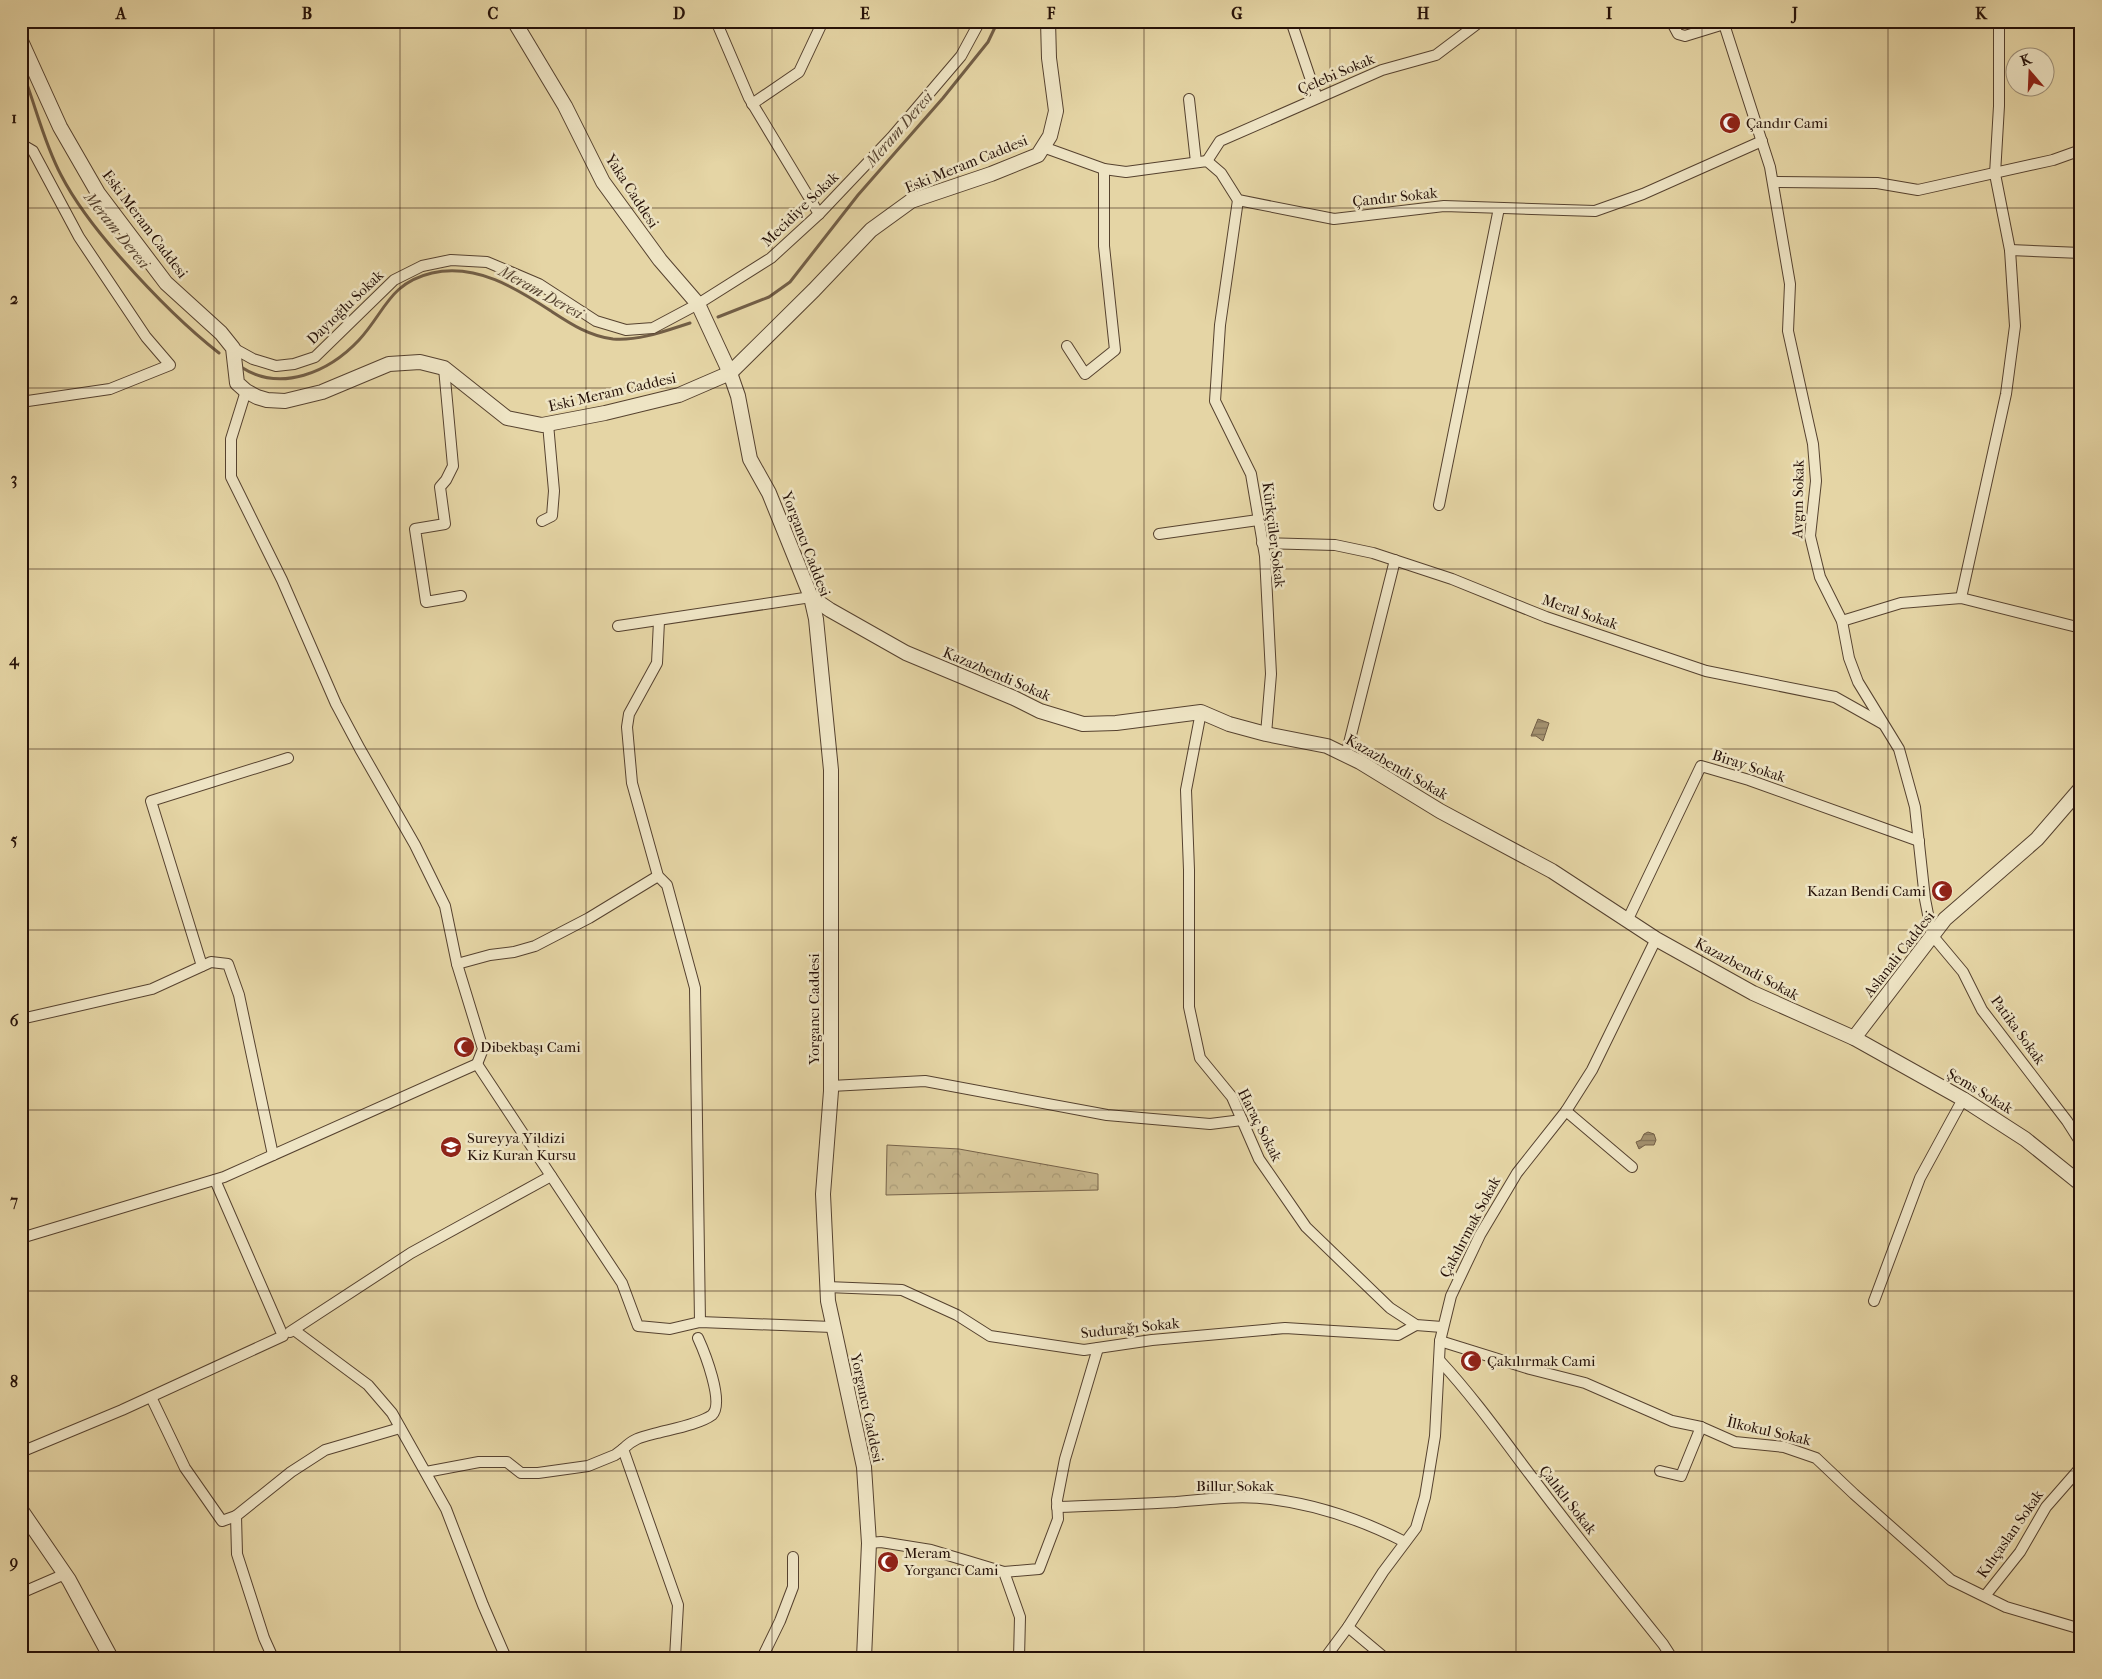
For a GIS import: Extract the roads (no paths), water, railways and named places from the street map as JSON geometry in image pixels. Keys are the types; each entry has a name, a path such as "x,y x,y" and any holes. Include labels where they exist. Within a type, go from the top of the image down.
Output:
{"street":[{"name":"Yaka Caddesi","path":"514,21 565,106 603,182 660,260 698,304 730,373"},
{"path":"716,21 752,104 819,214"},
{"path":"752,104 799,72 823,21"},
{"name":"Mecidiye Sokak","path":"698,304 771,258 819,214 892,137 954,63 980,21"},
{"name":"Eski Meram Caddesi","path":"246,391 267,400 285,402 322,392 389,364 420,362 444,368 507,418 542,425 605,413 679,395 730,373 814,290 871,230 911,201 1038,155 1050,136 1056,111 1049,58 1048,21"},
{"path":"1291,21 1317,98"},
{"name":"Çelebi Sokak","path":"1207,161 1220,141 1382,70 1436,55 1481,21"},
{"path":"1671,21 1678,34 1685,36 1723,23"},
{"path":"1961,598 2006,394 2015,326 2010,250 1995,174 1999,106 1999,21"},
{"name":"Avgın Sokak","path":"1723,23 1762,142 1773,182 1790,284 1788,331 1813,444 1816,481 1810,536 1820,576 1842,620 1849,658 1858,682 1899,749 1915,807 1925,899 1932,935"},
{"name":"Eski Meram Caddesi","path":"21,41 60,127 98,193 166,284 221,333 232,348"},
{"path":"1188,99 1196,162"},
{"name":"Çandır Sokak","path":"1238,200 1334,219 1444,206 1595,211 1643,194 1762,142"},
{"path":"21,144 33,150 79,237 146,337 170,365 110,389 21,402"},
{"path":"1043,147 1104,169 1126,172 1207,161 1221,173 1238,200"},
{"path":"1773,182 1877,184 1918,190 1975,176 1995,174 2052,160 2081,150"},
{"path":"1067,346 1085,374 1115,350 1104,246 1104,169"},
{"name":"Kürkçüler Sokak","path":"1238,200 1220,325 1214,401 1251,474 1265,556 1271,674 1266,734"},
{"path":"1439,505 1499,208"},
{"path":"2010,250 2081,253"},
{"name":"Dayıoğlu Sokak","path":"232,348 253,359 276,366 294,364 315,357 394,280 422,266 451,260 487,262 539,284 596,321 626,330 653,328 698,304"},
{"path":"21,1238 215,1180 477,1064 484,1049 457,964 445,906 416,845 336,704 282,580 231,477 231,439 246,391 237,383 232,348"},
{"path":"444,368 453,466 440,488 444,524 415,529 426,602 461,596"},
{"name":"Yorgancı Caddesi","path":"730,373 738,396 750,460 769,494 812,597 816,618 831,770 831,1086 822,1194 827,1287 832,1327 864,1467 869,1543 864,1658"},
{"path":"542,521 552,516 554,491 548,424"},
{"path":"1159,534 1258,520"},
{"name":"Meral Sokak","path":"1262,543 1334,545 1374,553 1452,579 1546,617 1706,672 1835,698 1884,725"},
{"path":"1346,755 1395,560"},
{"path":"618,626 812,597"},
{"name":"Kazazbendi Sokak","path":"812,597 830,610 906,653 1014,698 1040,711 1083,724 1116,723 1201,712 1229,724 1266,734 1327,746 1360,762 1440,811 1552,870 1656,939 1753,993 1854,1038"},
{"path":"1842,620 1901,603 1961,598 2081,628"},
{"path":"659,621 657,663 628,714 627,726 632,783 658,876 666,885 695,988 700,1322"},
{"name":"Haraç Sokak","path":"1201,712 1186,790 1190,889 1189,1007 1200,1058 1232,1097 1259,1159 1306,1227 1390,1308 1416,1325 1442,1328"},
{"path":"202,966 151,800 288,758"},
{"name":"Biray Sokak","path":"1628,920 1700,766 1749,780 1919,842"},
{"name":"Aslanali Caddesi","path":"1854,1038 1932,935 1964,902 2037,839 2081,788"},
{"path":"457,964 535,946 589,918 658,876"},
{"name":"Patika Sokak","path":"1932,935 1963,972 1982,1010 2067,1121 2081,1143"},
{"name":"Çakılırmak Sokak","path":"1325,1658 1348,1627 1383,1572 1416,1528 1425,1497 1435,1436 1440,1341 1451,1296 1480,1235 1517,1173 1566,1111 1592,1070 1656,939"},
{"path":"21,1019 152,989 211,962 228,964 239,995 273,1155"},
{"name":"Şems Sokak","path":"1854,1038 1964,1099 2025,1139 2081,1184"},
{"path":"477,1064 622,1283 638,1326 670,1329 700,1322 832,1327"},
{"path":"831,1086 925,1081 1106,1115 1210,1124 1242,1120"},
{"path":"1874,1301 1920,1178 1964,1099"},
{"path":"1566,1111 1632,1167"},
{"path":"21,1452 152,1396 283,1336 411,1254 551,1176"},
{"path":"215,1180 283,1336"},
{"name":"Sudurağı Sokak","path":"827,1287 902,1290 957,1315 990,1336 1084,1350 1152,1340 1285,1328 1398,1334 1416,1325"},
{"path":"294,1330 368,1385 392,1413 446,1509 482,1605 506,1658"},
{"path":"426,1472 479,1462 507,1462 521,1473 538,1473 588,1466 615,1455 623,1450 632,1440 696,1422 712,1414 716,1408 709,1365 698,1338"},
{"name":"İlkokul Sokak","path":"1440,1341 1530,1369 1584,1383 1672,1421 1701,1427 1735,1442 1784,1447 1816,1458 1951,1580 2006,1607 2081,1629"},
{"path":"869,1543 880,1542 931,1550 1004,1572 1039,1569 1058,1520 1057,1500 1065,1460 1098,1348"},
{"name":"Çalıklı Sokak","path":"1440,1361 1494,1426 1540,1489 1664,1644 1672,1658"},
{"path":"152,1396 185,1468 222,1521 236,1516 291,1472 324,1450 400,1428"},
{"path":"1660,1471 1681,1476 1701,1427"},
{"path":"623,1450 678,1605 675,1658"},
{"name":"Kılıçaslan Sokak","path":"1985,1596 2020,1552 2046,1506 2081,1467"},
{"name":"Billur Sokak","path":"1057,1507 1218,1499 1269,1499 1306,1504 1344,1514 1405,1542"},
{"path":"21,1510 65,1574 111,1658"},
{"path":"236,1516 237,1554 272,1658"},
{"path":"762,1658 780,1621 793,1587 793,1557"},
{"path":"1004,1572 1020,1617 1019,1658"},
{"path":"21,1593 65,1574"},
{"path":"1348,1627 1385,1658"}],"waterway":[{"name":"Meram Deresi","path":"718,317 769,297 790,282 858,195 943,98 988,42 998,21"},
{"name":"Meram Deresi","path":"21,68 55,162 81,208 144,284 180,320 219,353"},
{"name":"Meram Deresi","path":"241,367 256,375 272,378 304,375 319,369 334,361 359,340 389,300 406,284 432,273 448,271 464,271 510,286 580,329 613,339 642,337 690,323"}],"place":[{"name":"Çandır Cami","path":"1730,123"},
{"name":"Kazan Bendi Cami","path":"1942,891"},
{"name":"Dibekbaşı Cami","path":"464,1047"},
{"name":"Sureyya Yildizi Kiz Kuran Kursu","path":"451,1147"},
{"name":"Çakılırmak Cami","path":"1471,1361"},
{"name":"Meram Yorgancı Cami","path":"888,1562"}]}
